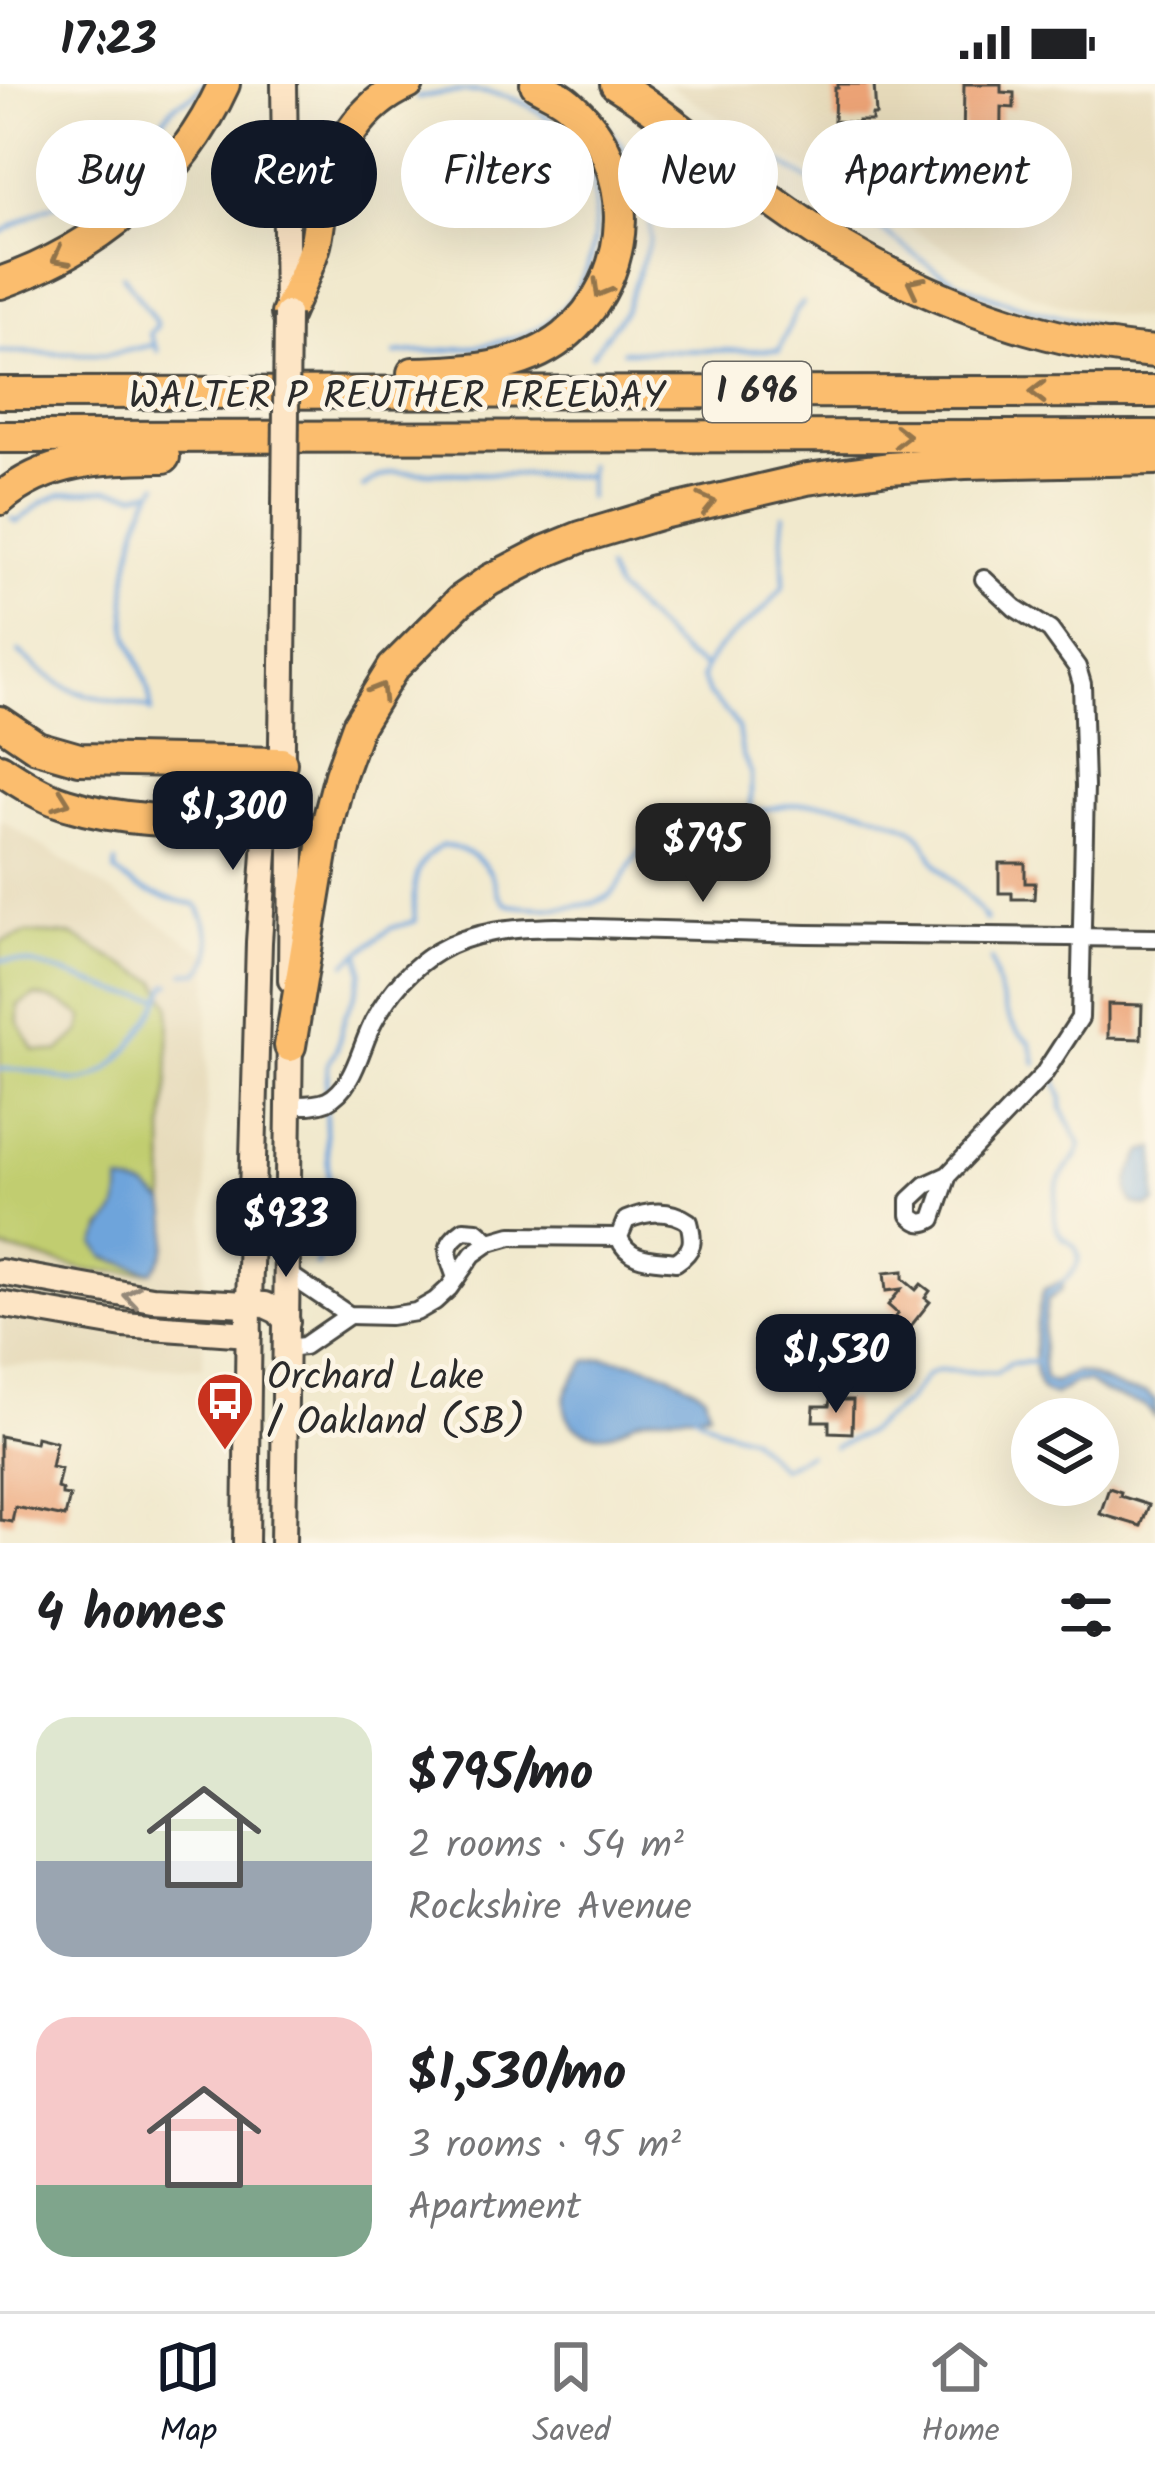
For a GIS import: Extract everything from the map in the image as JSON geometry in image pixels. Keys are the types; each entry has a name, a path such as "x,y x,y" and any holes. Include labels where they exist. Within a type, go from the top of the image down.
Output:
{"highway":[{"path":"0,283 56,260 133,208 173,169 224,84"},
{"path":"287,314 316,241 326,187 340,147 361,118 391,91 408,84"},
{"path":"0,374 467,371 529,356 561,338 594,302 614,267 621,202 614,171 592,130 565,100 536,84"},
{"path":"616,84 783,209 910,283 1020,326 1155,352"},
{"name":"WALTER P REUTHER FREEWAY","path":"0,393 1155,392"},
{"path":"0,500 43,471 87,459 707,454 836,436"},
{"name":"WALTER P REUTHER FREEWAY","path":"0,437 1155,436"},
{"path":"290,1057 326,829 358,725 393,668 461,600 512,567 581,537 807,479 965,463 1155,459"},
{"path":"0,722 37,747 79,759 281,764"},
{"path":"0,770 63,803 111,816 281,822"}],"main road":[{"path":"284,84 287,314 281,822 292,838 284,1543"},
{"path":"246,1543 259,942 266,838 281,822"},
{"path":"255,1067 266,1048 290,1057"},
{"path":"0,1271 152,1299 272,1307 287,1322"},
{"path":"0,1304 123,1325 249,1334"}],"street":[{"path":"948,1174 1042,1075 1080,1018 1085,786 1082,684 1077,667 1050,630 984,579"},
{"path":"290,1106 312,1105 337,1094 353,1072 372,1024 407,976 441,949 486,933 572,927 1155,938"},
{"path":"456,1278 447,1251 452,1239 464,1230 477,1232 490,1242"},
{"path":"287,1274 349,1315 390,1316 416,1312 435,1301 473,1254 490,1242 511,1235 619,1237"},
{"path":"286,1348 304,1346 349,1315"}],"shaded area":[{"path":"667,84 1155,84 1155,320 1051,302 1000,280 910,228 1072,228 1072,120 802,120 802,166 778,152 778,120 723,120"},
{"path":"0,819 209,955 203,1368 0,1365"}],"green space":[{"path":"27,933 72,935 157,981 170,1005 165,1203 146,1188 121,1203 102,1228 105,1258 152,1272 91,1271 0,1248 0,942","holes":["34,996 53,1000 83,1018 80,1032 58,1052 34,1050 18,1022 18,1005"]}],"water":[{"path":"1155,1148 1155,1203 1147,1207 1133,1204 1128,1191 1132,1171 1143,1152"},
{"path":"120,1182 146,1188 165,1203 168,1239 152,1272 105,1257 95,1244 116,1211"},
{"path":"1064,1280 1061,1291 1048,1300 1045,1379 1054,1383 1075,1372 1146,1393 1155,1401 1155,1417 1145,1406 1104,1393 1088,1382 1074,1383 1054,1395 1044,1392 1035,1358 1039,1311 1044,1289"},
{"path":"604,1358 669,1373 705,1395 709,1411 641,1419 603,1434 582,1430 568,1417 565,1397 586,1361"}],"building":[{"path":"838,84 874,84 876,115 872,120 834,120"},
{"path":"964,84 1001,84 1001,92 1014,93 1014,108 1001,107 1001,120 963,120"},
{"path":"999,863 1025,863 1025,883 1035,883 1034,899 1012,899 1012,893 999,893"},
{"path":"1108,1004 1142,1005 1141,1039 1108,1038"},
{"path":"903,1271 903,1279 916,1290 921,1284 930,1291 925,1298 930,1302 906,1332 910,1335 902,1345 885,1330 898,1314 888,1305 901,1289 886,1291 884,1273"},
{"path":"830,1400 853,1400 852,1433 829,1432 829,1421 813,1421 814,1406 829,1406"},
{"path":"0,1436 56,1442 51,1467 61,1469 57,1488 70,1496 65,1517 15,1507 12,1522 0,1520"},
{"path":"1119,1491 1120,1496 1149,1505 1141,1526 1100,1514 1103,1506 1119,1506"}],"waterway":[{"path":"0,233 68,200 125,141 163,119 205,84"},
{"path":"395,354 494,343 546,323 580,282 591,257 595,230 594,190 586,162 546,116 494,94 456,92 417,98"},
{"path":"592,355 625,310 650,240 650,214 635,165 606,125"},
{"path":"778,161 959,282 1020,306 1103,328"},
{"path":"123,275 155,321 157,327 150,333 158,351"},
{"path":"779,351 803,303"},
{"path":"0,352 106,355 153,345"},
{"path":"623,351 779,350"},
{"path":"588,498 589,465"},
{"path":"363,487 394,472 589,476"},
{"path":"151,712 130,639 126,603 135,536 158,484"},
{"path":"12,519 17,522 61,494 152,490"},
{"path":"751,811 751,774 738,728 708,694 702,677 717,650 784,585 784,515"},
{"path":"607,570 616,589 688,658 705,667"},
{"path":"19,652 75,691 151,709"},
{"path":"346,963 391,928 415,921 416,877 425,860 443,845 479,860 509,905 581,905 607,897 640,852 662,835 801,804 842,805 911,829 986,920"},
{"path":"116,863 115,872 135,885 199,908 211,949 200,972 184,973"},
{"path":"326,1097 328,1064 362,972 360,954"},
{"path":"0,960 47,968 123,993 162,998"},
{"path":"991,960 1008,1016 1030,1042 1036,1063"},
{"path":"0,1069 74,1081 89,1079 131,1046 171,984"},
{"path":"1056,1081 1062,1109 1081,1145 1060,1178 1056,1194 1057,1228 1079,1256 1060,1284"},
{"path":"316,1265 329,1208 326,1108"},
{"path":"834,1447 866,1433 938,1370 996,1373 1010,1363 1036,1362"},
{"path":"695,1414 719,1428 750,1437 781,1468 808,1454"}],"place":[{"name":"Orchard Lake / Oakland (SB)","path":"225,1452"}]}
